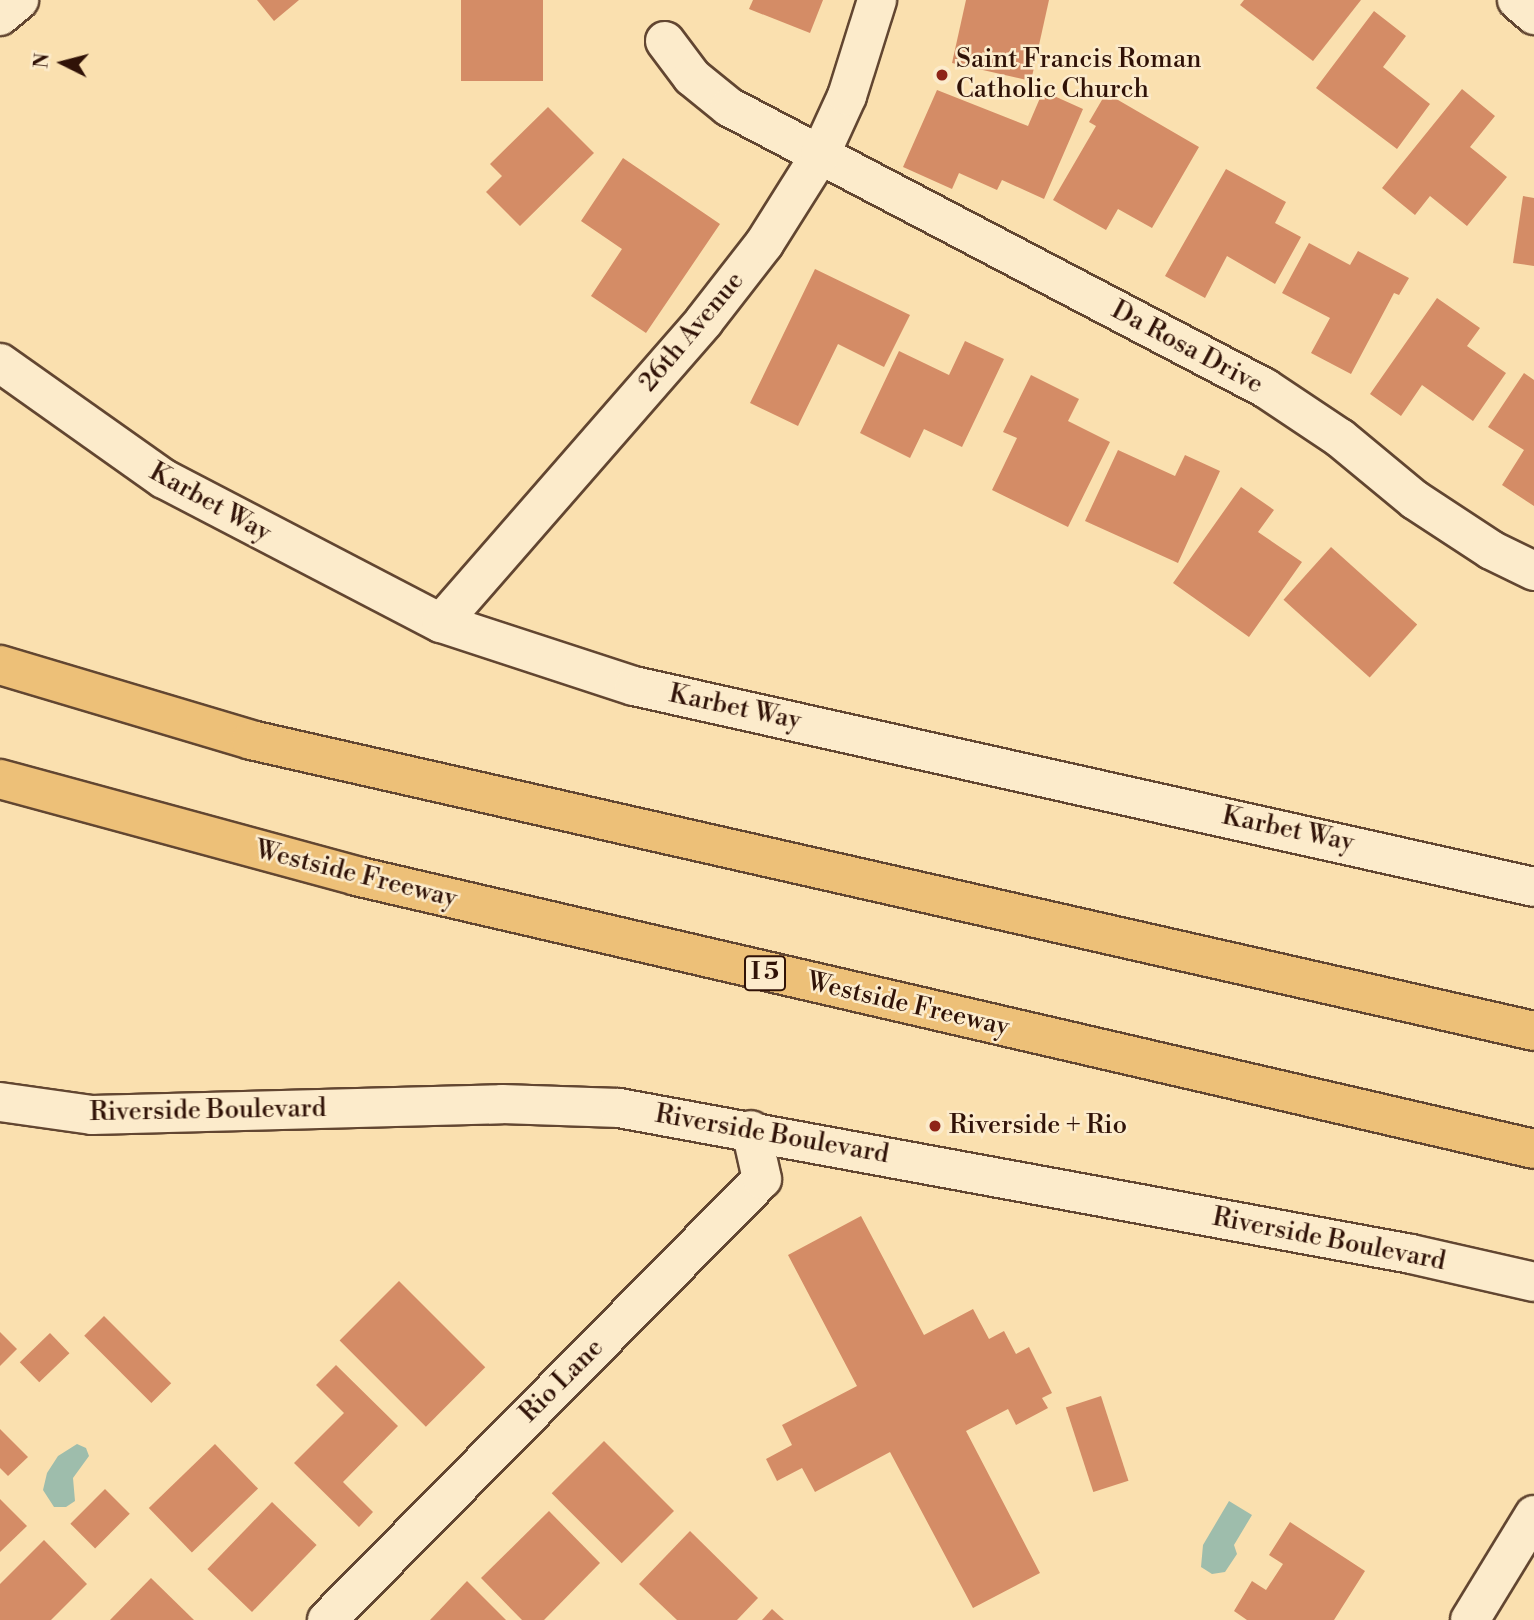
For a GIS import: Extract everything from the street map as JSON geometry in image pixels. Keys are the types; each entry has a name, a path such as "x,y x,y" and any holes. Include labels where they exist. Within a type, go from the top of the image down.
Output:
{"highway":[{"path":"0,665 251,740 1534,1031"},
{"name":"Westside Freeway","path":"0,779 356,876 1534,1149"}],"street":[{"path":"0,16 19,0"},
{"name":"26th Avenue","path":"441,623 704,321 764,244 820,155 847,96 877,0"},
{"path":"1517,0 1534,15"},
{"name":"Da Rosa Drive","path":"665,41 692,77 729,107 1265,388 1340,438 1415,500 1490,550 1534,571"},
{"name":"Karbet Way","path":"0,363 164,479 441,623 634,685 1534,887"},
{"name":"Riverside Boulevard","path":"0,1102 92,1115 567,1104 751,1130 1411,1254 1534,1282"},
{"name":"Rio Lane","path":"327,1620 762,1179 751,1130"},
{"path":"1470,1620 1534,1515"}],"shaded area":[{"path":"77,1444 86,1448 89,1456 73,1478 75,1501 66,1507 54,1507 43,1490 47,1473 58,1456"},
{"path":"1229,1501 1252,1515 1234,1545 1237,1554 1225,1572 1212,1574 1201,1567 1203,1545"}],"building":[{"path":"257,0 299,0 274,21"},
{"path":"461,0 543,0 543,81 461,81"},
{"path":"753,0 823,0 810,33 749,9"},
{"path":"966,0 1049,0 1031,81 952,63"},
{"path":"1244,0 1361,0 1313,61 1240,5"},
{"path":"1374,11 1406,36 1383,67 1430,104 1397,149 1316,88"},
{"path":"1462,89 1495,116 1470,147 1507,177 1467,226 1430,196 1415,215 1382,188"},
{"path":"937,90 1028,126 1043,91 1083,109 1044,199 1002,180 997,190 959,173 952,189 903,167"},
{"path":"1106,93 1199,147 1152,228 1118,209 1106,230 1053,200 1096,126 1089,122"},
{"path":"548,107 594,153 520,226 486,192 502,176 490,164"},
{"path":"623,158 720,224 646,333 591,296 622,249 581,221"},
{"path":"1226,169 1286,202 1275,223 1301,237 1275,284 1227,256 1205,298 1165,276"},
{"path":"1523,196 1534,198 1534,266 1513,263"},
{"path":"1309,243 1350,265 1358,251 1409,278 1399,295 1394,293 1351,374 1311,353 1330,318 1282,293"},
{"path":"815,269 910,315 884,367 838,344 798,426 750,403"},
{"path":"1437,298 1480,328 1467,346 1506,373 1473,421 1422,385 1401,416 1370,394"},
{"path":"965,341 1004,359 962,447 924,429 910,458 860,433 899,351 949,375"},
{"path":"1524,373 1534,380 1534,506 1502,485 1524,450 1488,427"},
{"path":"1031,375 1079,399 1068,421 1110,442 1068,527 992,490 1017,438 1003,432"},
{"path":"1118,450 1175,476 1185,455 1220,471 1178,563 1085,521"},
{"path":"1241,487 1274,510 1258,532 1302,562 1249,637 1173,583"},
{"path":"1331,547 1417,625 1370,677 1283,600"},
{"path":"861,1216 924,1335 973,1309 989,1339 1004,1331 1016,1354 1029,1347 1052,1393 1042,1398 1048,1408 1016,1425 1008,1409 966,1431 1040,1573 973,1608 890,1452 815,1492 802,1468 777,1481 766,1459 792,1445 782,1425 857,1386 788,1255"},
{"path":"399,1281 485,1367 426,1427 340,1340"},
{"path":"104,1316 171,1383 151,1403 84,1336"},
{"path":"0,1332 17,1349 0,1366"},
{"path":"50,1333 69,1353 39,1382 20,1362"},
{"path":"336,1365 398,1426 343,1482 373,1512 359,1527 294,1463 344,1413 316,1385"},
{"path":"1101,1396 1129,1481 1093,1492 1066,1407"},
{"path":"0,1429 28,1457 8,1476 0,1468"},
{"path":"604,1441 674,1511 622,1563 552,1493"},
{"path":"215,1444 258,1489 192,1553 149,1508"},
{"path":"105,1489 130,1514 95,1548 70,1524"},
{"path":"0,1499 27,1526 0,1552"},
{"path":"272,1502 317,1545 252,1612 207,1569"},
{"path":"549,1511 600,1563 544,1620 522,1620 481,1578"},
{"path":"1290,1522 1365,1571 1334,1620 1247,1620 1234,1611 1252,1581 1266,1590 1283,1564 1269,1555"},
{"path":"690,1531 758,1598 737,1620 677,1620 639,1584"},
{"path":"44,1540 87,1584 51,1620 0,1620 0,1584"},
{"path":"151,1578 194,1620 110,1620"},
{"path":"467,1581 506,1620 430,1620"},
{"path":"772,1609 784,1620 762,1620"}],"place":[{"name":"Saint Francis Roman Catholic Church","path":"942,75"},
{"name":"Riverside + Rio","path":"935,1126"}]}
